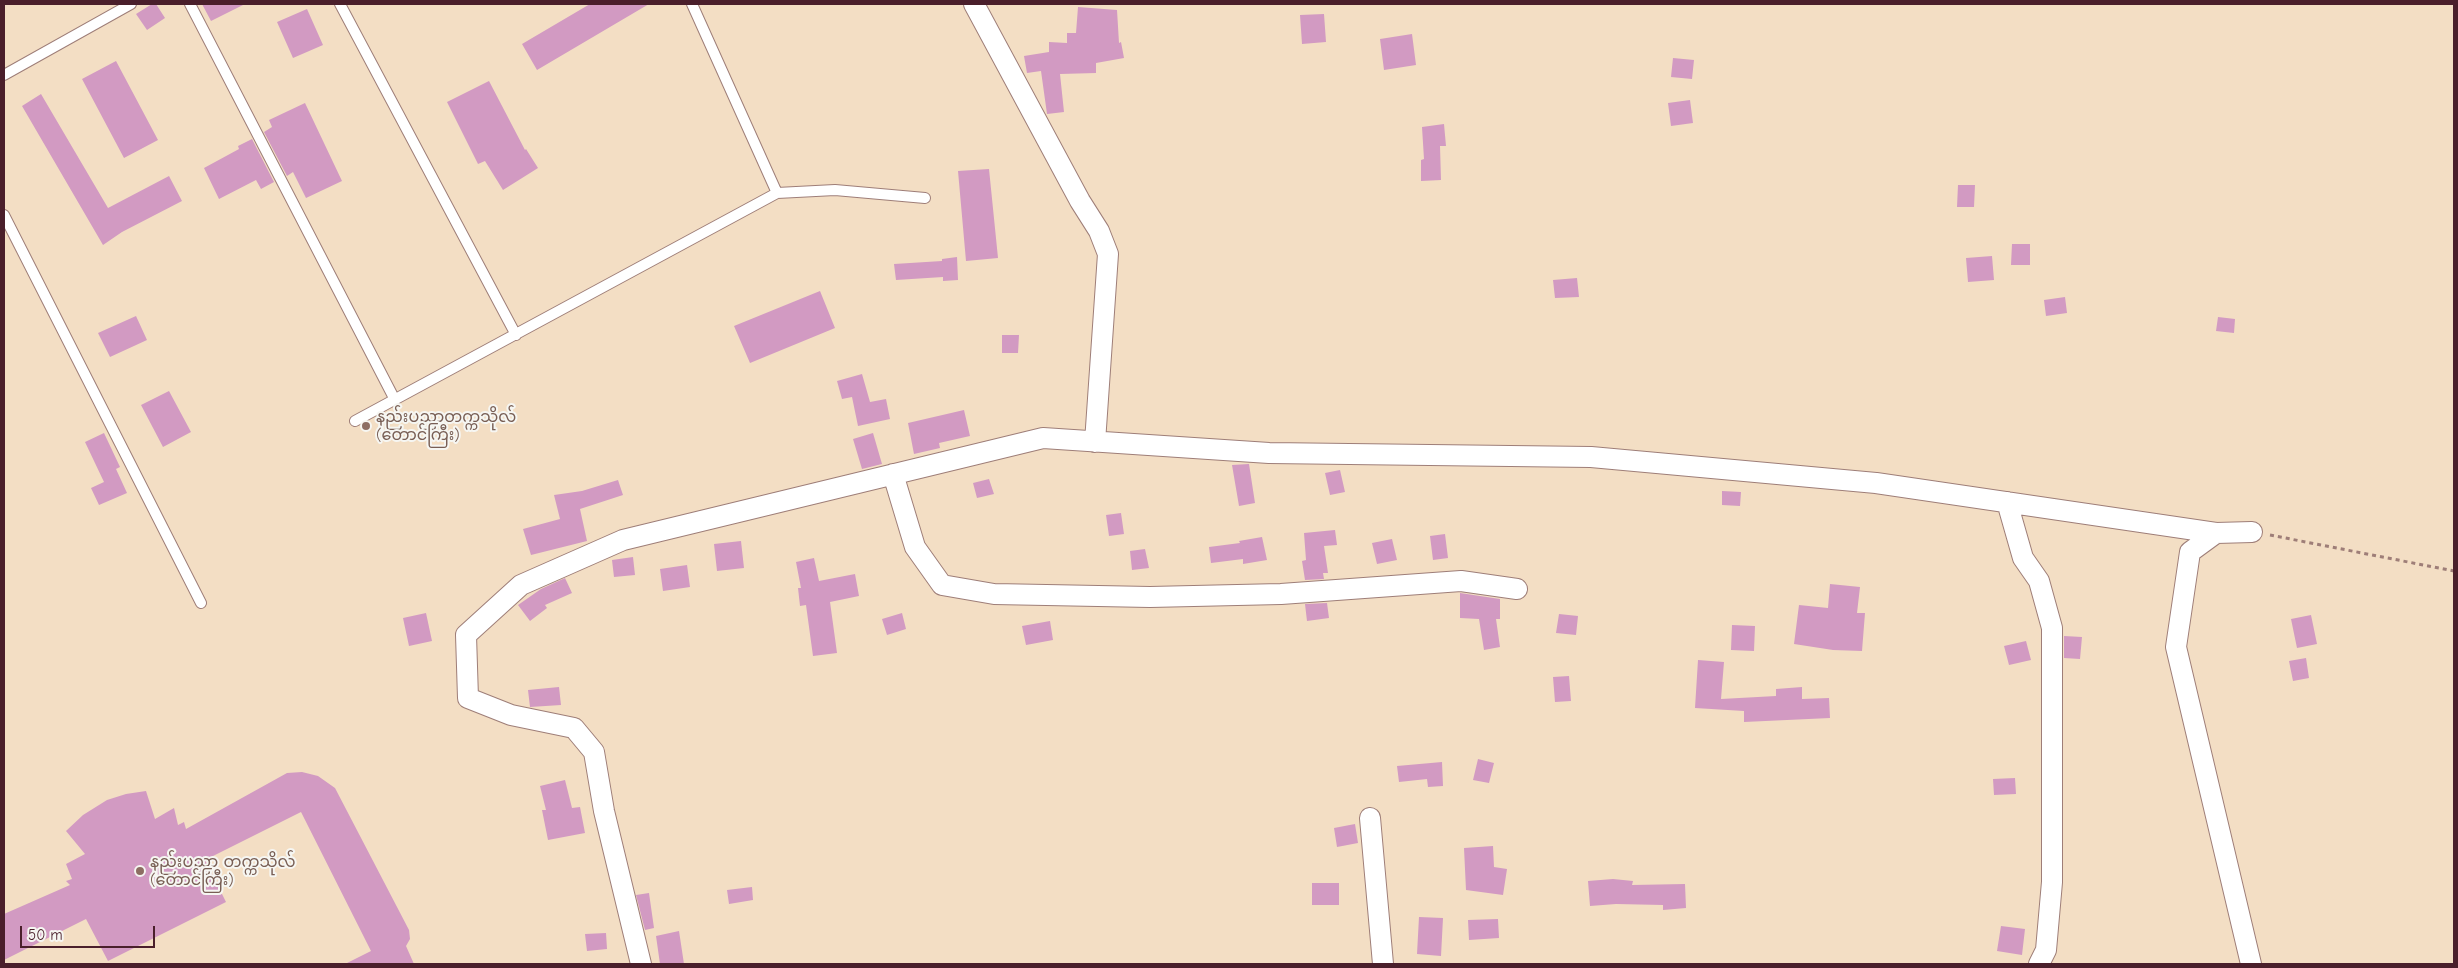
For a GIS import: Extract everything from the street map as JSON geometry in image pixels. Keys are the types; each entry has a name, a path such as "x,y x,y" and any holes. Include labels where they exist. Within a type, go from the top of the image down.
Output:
{"street":[{"path":"974,4 1080,201 1100,231 1108,254 1095,442"},
{"path":"642,964 604,811 594,752 574,728 510,715 468,698 466,635 521,585 623,540 1043,438 1269,453 1590,458 1876,483 2216,533 2252,532"},
{"path":"893,474 915,548 942,586 994,594 1150,597 1281,594 1461,581 1517,589"},
{"path":"2007,502 2023,558 2039,580 2052,628 2052,882 2046,950 2039,964"},
{"path":"2216,533 2190,552 2176,647 2251,964"},
{"path":"1370,818 1383,964"}],"lane":[{"path":"4,75 131,4"},
{"path":"190,4 396,400"},
{"path":"340,4 516,336"},
{"path":"692,4 777,193"},
{"path":"355,421 516,336 777,193 834,190 926,198"},
{"path":"4,215 201,603"}],"path":[{"path":"2252,532 2454,571"}],"building":[{"path":"152,4 156,4 165,18 147,30 136,14"},
{"path":"202,4 245,4 211,21"},
{"path":"590,4 649,4 537,70 522,44"},
{"path":"1078,7 1117,10 1119,43 1121,42 1124,58 1096,63 1096,73 1060,74 1064,112 1047,114 1041,71 1027,73 1024,56 1049,52 1049,42 1067,43 1067,33 1076,33"},
{"path":"307,9 323,45 293,58 277,22"},
{"path":"1324,14 1326,42 1302,44 1300,15"},
{"path":"1412,34 1416,65 1384,70 1380,39"},
{"path":"1673,58 1694,60 1692,79 1671,77"},
{"path":"116,61 158,140 124,158 82,79"},
{"path":"489,81 525,150 538,168 503,190 485,161 478,164 447,102"},
{"path":"41,94 108,208 169,176 182,201 122,232 103,245 22,106"},
{"path":"1690,100 1693,123 1671,126 1668,103"},
{"path":"305,103 342,181 306,198 293,172 287,176 264,132 272,127 269,120"},
{"path":"1444,124 1446,146 1440,146 1441,180 1421,181 1421,160 1424,159 1422,127"},
{"path":"252,139 274,182 261,189 256,180 219,199 204,168 239,149 238,146"},
{"path":"989,169 998,258 966,261 958,171"},
{"path":"1958,185 1975,185 1974,207 1957,207"},
{"path":"2012,244 2030,244 2030,265 2011,265"},
{"path":"1992,256 1994,280 1968,282 1966,258"},
{"path":"957,257 958,280 943,281 943,277 896,280 894,264 942,261 942,259"},
{"path":"1577,278 1579,297 1555,298 1553,280"},
{"path":"820,291 835,328 750,363 734,326"},
{"path":"2065,297 2067,313 2046,316 2044,300"},
{"path":"136,316 147,340 110,357 98,333"},
{"path":"2218,317 2235,319 2234,333 2216,331"},
{"path":"1002,335 1019,335 1018,353 1002,353"},
{"path":"862,374 870,402 886,399 890,419 858,426 852,397 842,399 837,381"},
{"path":"169,391 191,432 163,447 141,405"},
{"path":"964,410 970,436 939,443 940,448 914,454 908,423"},
{"path":"104,433 120,467 116,469 127,493 99,505 91,488 104,482 85,442"},
{"path":"873,433 882,464 862,469 853,439"},
{"path":"1249,464 1255,503 1239,506 1232,465"},
{"path":"1340,470 1345,492 1330,495 1325,473"},
{"path":"989,479 994,494 977,498 973,483"},
{"path":"618,480 623,495 580,509 587,541 531,555 523,529 560,519 554,495 582,491"},
{"path":"1722,491 1741,492 1740,506 1722,505"},
{"path":"1121,513 1124,534 1109,536 1106,515"},
{"path":"1335,530 1337,545 1324,546 1328,573 1323,573 1324,579 1305,580 1302,561 1306,560 1304,533"},
{"path":"1445,534 1448,558 1433,560 1430,536"},
{"path":"1262,537 1267,560 1243,564 1243,559 1211,563 1209,547 1240,543 1239,541"},
{"path":"1392,539 1397,560 1377,564 1372,543"},
{"path":"741,541 744,568 717,571 714,544"},
{"path":"1145,549 1149,568 1132,570 1130,551"},
{"path":"633,557 635,575 614,577 612,560"},
{"path":"814,558 819,581 855,574 859,596 830,602 837,653 813,656 806,605 800,606 798,588 801,588 796,562"},
{"path":"687,565 690,587 663,591 660,569"},
{"path":"565,578 572,593 545,605 547,608 530,621 518,605 541,589"},
{"path":"1830,584 1860,587 1857,613 1865,613 1862,651 1833,650 1794,644 1799,605 1828,608"},
{"path":"1460,593 1500,599 1500,619 1496,619 1500,647 1484,650 1479,619 1460,618"},
{"path":"1327,603 1329,618 1307,621 1305,604"},
{"path":"426,613 432,641 409,646 403,618"},
{"path":"902,613 906,629 887,635 882,619"},
{"path":"1559,614 1578,616 1576,635 1556,633"},
{"path":"2311,615 2317,644 2297,648 2291,619"},
{"path":"1050,621 1053,640 1026,645 1022,626"},
{"path":"1732,625 1755,626 1754,651 1731,650"},
{"path":"2064,636 2082,637 2080,659 2064,658"},
{"path":"2026,641 2031,660 2009,665 2004,646"},
{"path":"2306,658 2309,678 2293,681 2289,661"},
{"path":"1698,660 1724,662 1721,699 1776,696 1776,689 1802,687 1802,699 1829,698 1830,718 1744,722 1744,711 1695,708"},
{"path":"1569,676 1571,701 1555,702 1553,677"},
{"path":"559,687 561,705 530,707 528,690"},
{"path":"1478,759 1494,763 1489,783 1473,780"},
{"path":"1442,762 1443,786 1428,787 1427,779 1399,782 1397,766"},
{"name":"နည်းပညာ တက္ကသိုလ် (တောင်ကြီး)","path":"302,772 318,776 335,788 409,930 410,939 406,946 414,964 345,964 371,951 301,812 205,860 226,902 108,961 86,919 4,960 4,914 70,885 66,881 72,879 66,864 85,854 66,831 83,815 107,800 126,794 146,791 155,819 174,808 178,825 184,822 186,829 287,773"},
{"path":"2015,778 2016,794 1994,795 1993,779"},
{"path":"565,780 572,808 580,807 585,833 548,840 542,810 546,810 540,786"},
{"path":"1355,824 1358,843 1337,847 1334,828"},
{"path":"1493,846 1494,867 1507,869 1503,895 1466,890 1464,848"},
{"path":"1613,879 1633,881 1632,885 1685,884 1686,908 1663,910 1663,905 1616,904 1590,906 1588,881"},
{"path":"1312,883 1339,883 1339,905 1312,905"},
{"path":"752,887 753,900 729,904 727,890"},
{"path":"649,893 654,928 645,930 636,895"},
{"path":"1419,917 1443,918 1441,956 1417,954"},
{"path":"1498,919 1499,938 1469,940 1468,920"},
{"path":"2001,926 2025,929 2022,955 1997,951"},
{"path":"679,931 684,964 660,964 656,936"},
{"path":"606,933 607,949 587,951 585,934"}],"place":[{"name":"နည်းပညာတက္ကသိုလ် (တောင်ကြီး)","path":"366,426"},
{"name":"နည်းပညာ တက္ကသိုလ် (တောင်ကြီး)","path":"140,871"}]}
